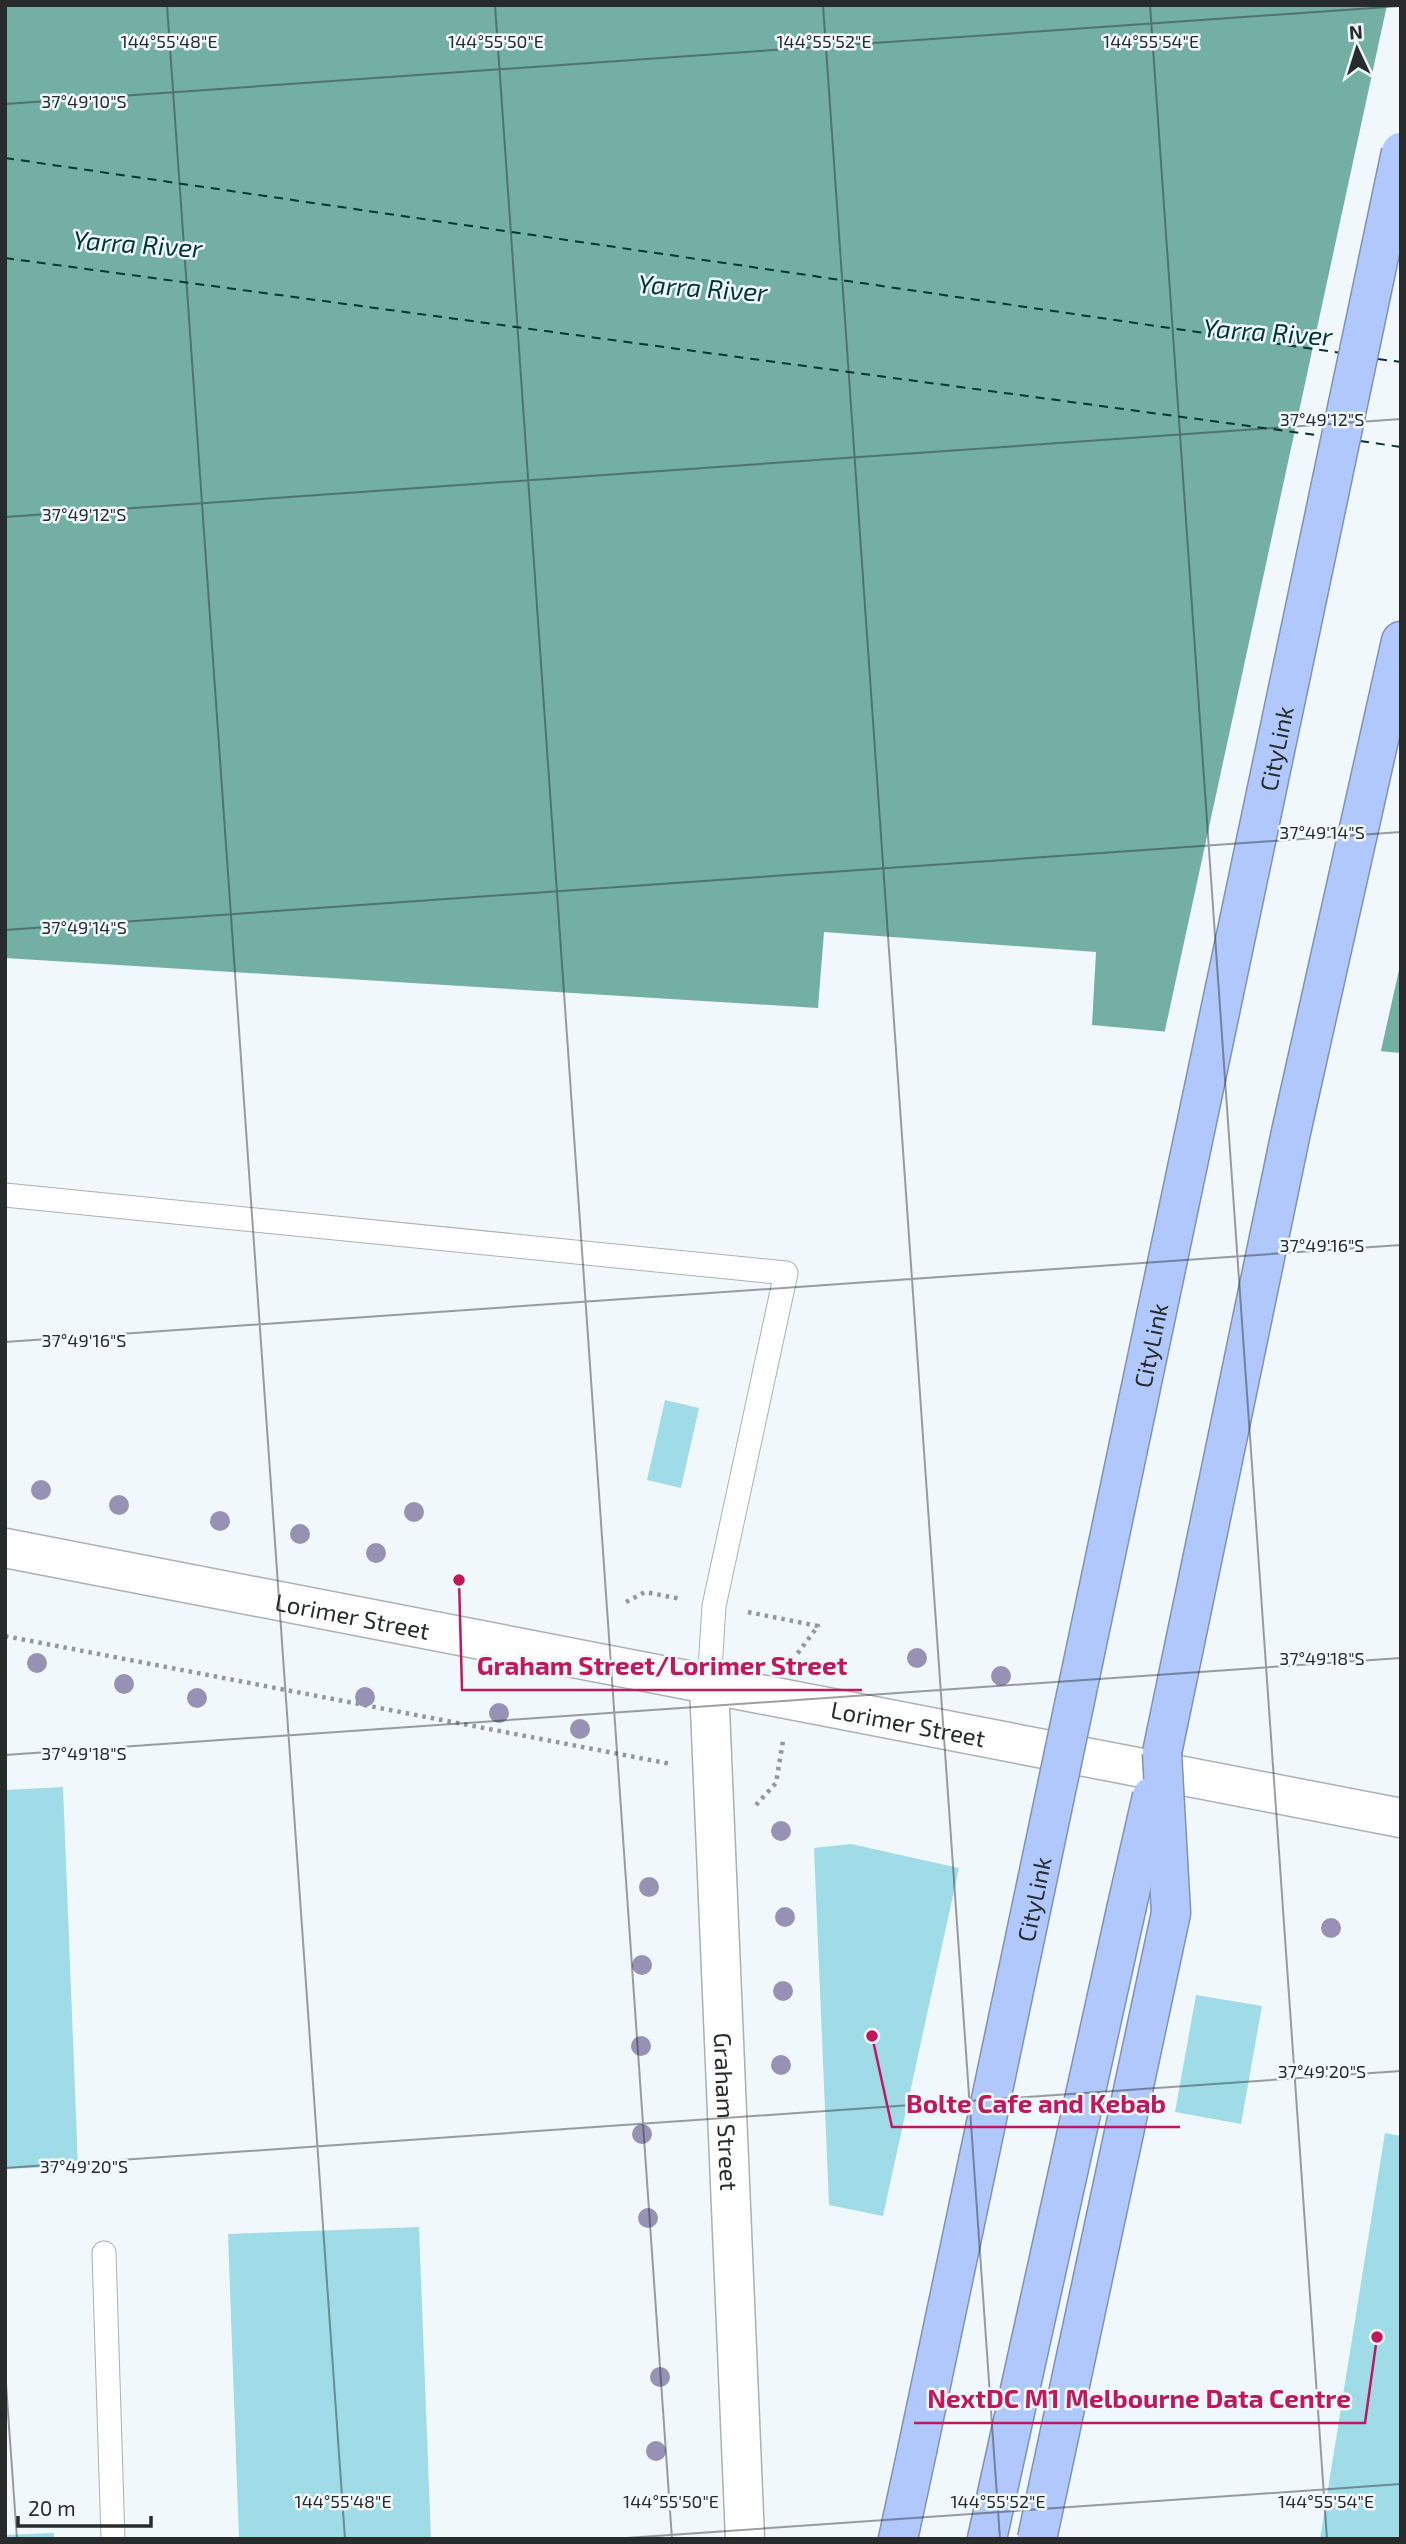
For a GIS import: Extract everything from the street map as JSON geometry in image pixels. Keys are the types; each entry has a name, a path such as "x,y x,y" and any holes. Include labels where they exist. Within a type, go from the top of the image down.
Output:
{"highway":[{"name":"CityLink","path":"898,2539 1401,152"},
{"path":"987,2539 1162,1754 1291,1132 1401,641"},
{"path":"1037,2539 1171,1913 1162,1754"}],"main road":[{"name":"Lorimer Street","path":"5,1548 1401,1818"},
{"name":"Graham Street","path":"709,1685 745,2539"}],"lane":[{"path":"5,1195 786,1273 714,1606 709,1685"},
{"path":"104,2253 113,2539"}],"path":[{"path":"626,1602 645,1592"},
{"path":"5,1636 712,1771"}],"water":[{"name":"Yarra River","path":"5,5 1401,5 1401,1053 1092,1025 1096,952 824,932 818,1008 5,958"}],"pier":[{"path":"1387,5 1401,5 1401,961 1380,1055 1164,1035"}],"building":[{"path":"665,1400 699,1408 681,1488 647,1480"},
{"path":"63,1787 78,2166 5,2169 5,1790"},
{"path":"851,1844 959,1868 883,2216 829,2205 814,1848"},
{"path":"1196,1995 1262,2006 1241,2124 1175,2112"},
{"path":"1385,2133 1401,2136 1401,2539 1320,2539"},
{"path":"419,2227 431,2539 239,2539 228,2234"},
{"path":"54,2533 54,2539 5,2539 5,2535"}],"ferry route":[{"path":"5,158 1341,353"},
{"path":"5,258 1323,436"},
{"path":"1378,359 1401,362"},
{"path":"1360,441 1401,447"}],"place":[{"name":"Graham Street/Lorimer Street","path":"459,1580"},
{"name":"Bolte Cafe and Kebab","path":"872,2036"},
{"name":"NextDC M1 Melbourne Data Centre","path":"1377,2337"}]}
